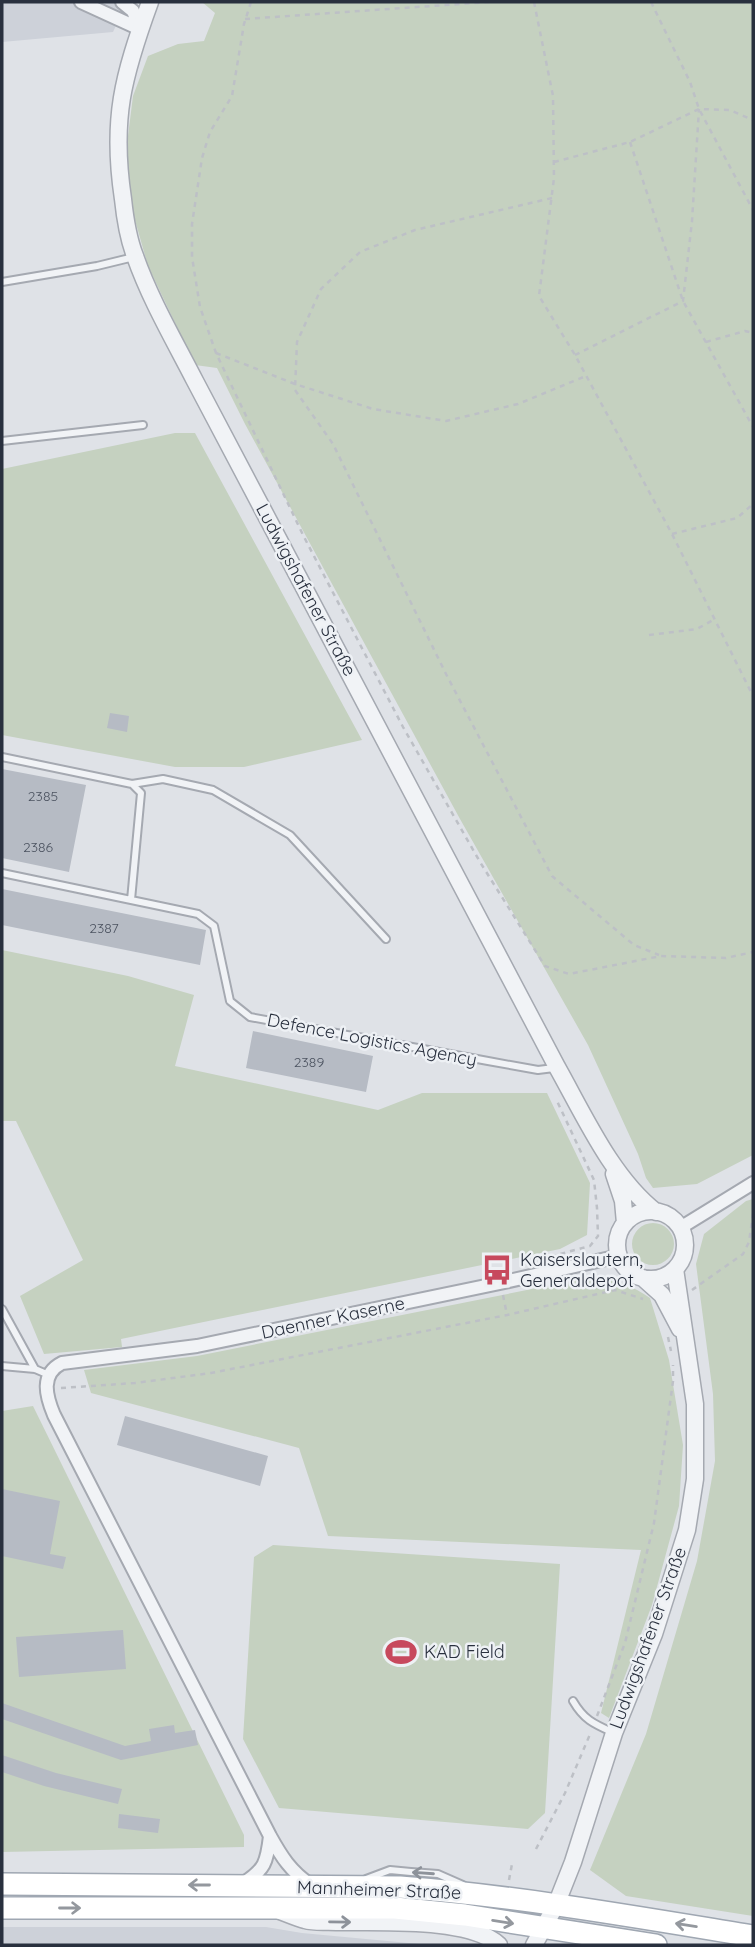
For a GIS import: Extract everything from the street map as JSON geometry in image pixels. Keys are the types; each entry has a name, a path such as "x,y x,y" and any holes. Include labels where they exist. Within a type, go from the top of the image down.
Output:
{"main road":[{"name":"Mannheimer Straße","path":"2,1884 400,1887 487,1895 753,1936"},
{"name":"Mannheimer Straße","path":"2,1908 395,1908 465,1915 538,1937 656,1945"}],"street":[{"path":"81,2 140,29"},
{"path":"121,2 133,11 140,29"},
{"name":"Ludwigshafener Straße","path":"150,2 127,69 120,102 118,166 127,227 135,257 152,298 550,1068 605,1152 639,1198 656,1212"},
{"name":"Ludwigshafener Straße","path":"605,1152 623,1201 625,1223"},
{"path":"680,1228 753,1183"},
{"path":"642,1212 656,1212 670,1217 680,1228 684,1247 675,1269 658,1278 643,1278 627,1269 619,1256 617,1239 625,1223 634,1216 642,1212"},
{"name":"Daenner Kaserne","path":"49,1375 62,1363 197,1346 619,1256"},
{"name":"Ludwigshafener Straße","path":"675,1269 676,1337"},
{"name":"Ludwigshafener Straße","path":"538,1937 556,1905 573,1862 614,1733 654,1634 687,1530 695,1479 696,1431 691,1372 662,1295 643,1278"},
{"path":"49,1375 46,1388 54,1415 270,1836 291,1870 313,1887"},
{"path":"239,1885 262,1869 270,1836"},
{"path":"274,1909 306,1921 413,1923 458,1928 483,1934 499,1945"}],"lane":[{"path":"2,282 135,257"},
{"path":"2,441 143,425"},
{"path":"2,757 132,784 163,779 214,790 290,835 386,939"},
{"path":"131,900 141,793 132,784"},
{"name":"Defence Logistics Agency","path":"2,873 198,914 214,926 230,1001 250,1017 488,1062 550,1068"},
{"path":"2,1309 35,1369"},
{"path":"2,1366 35,1369 49,1375"},
{"path":"573,1701 581,1714 594,1724 614,1733"},
{"path":"581,1939 583,1909"},
{"path":"413,1923 465,1915"}],"path":[{"path":"251,2 245,19 232,96 210,132 202,158 192,224 192,257 200,307 216,353 303,535 403,727 480,862 545,966 569,974 661,956 726,958 753,952"},
{"path":"245,19 489,2"},
{"path":"534,2 552,96 554,162 540,296 672,534 753,696"},
{"path":"651,2 690,82 699,109 753,210"},
{"path":"554,162 630,142 699,109 730,110 753,120"},
{"path":"683,301 692,221 699,109"},
{"path":"630,142 683,301 753,427"},
{"path":"552,198 415,230 360,252 321,289 297,342 295,390 333,443 446,674 552,876 634,945 661,956"},
{"path":"575,355 683,301"},
{"path":"706,342 745,331 753,333"},
{"path":"216,353 295,384 373,409 446,421 518,404 586,376"},
{"path":"672,534 737,518 753,504"},
{"path":"649,635 697,629 715,620"},
{"path":"537,1260 590,1246 598,1237 594,1180 550,1068"},
{"path":"684,1296 743,1254 749,1242 753,1214"},
{"path":"61,1388 135,1383 211,1373 507,1315 615,1290 644,1300"},
{"path":"503,1293 507,1315"},
{"path":"536,1849 565,1793 625,1643 654,1523 673,1381 676,1337"}],"shaded area":[{"path":"2,2 127,2 113,32 2,42"},
{"path":"2,1927 266,1927 430,1945 2,1945"}],"green space":[{"path":"202,2 753,2 753,1155 697,1184 653,1188 646,1178 638,1154 588,1045 460,819 217,368 195,365 148,266 133,213 126,152 133,96 148,56 178,44 204,41 215,13"},
{"path":"175,433 195,433 362,740 244,767 175,767 2,735 2,469"},
{"path":"2,950 128,976 194,995 175,1066 378,1110 422,1093 547,1093 590,1183 587,1235 560,1249 121,1339 122,1347 44,1354 20,1296 83,1260 16,1121 2,1121"},
{"path":"753,1199 753,1916 626,1896 590,1870 646,1734 697,1561 715,1461 713,1394 696,1264 704,1234 746,1201"},
{"path":"653,1223 668,1229 674,1244 668,1259 653,1265 638,1259 632,1244 638,1229"},
{"path":"597,1276 625,1284 650,1298 669,1360 683,1445 679,1506 652,1605 609,1718 601,1713 641,1550 328,1536 299,1448 91,1393 84,1370 197,1356"},
{"path":"33,1406 244,1835 244,1847 2,1852 2,1411"},
{"name":"KAD Field","path":"273,1545 560,1564 545,1813 528,1829 279,1808 243,1739 254,1557"}],"building":[{"path":"110,713 129,716 127,732 107,728"},
{"path":"2,769 86,785 69,872 2,858"},
{"path":"2,889 206,930 200,965 2,925"},
{"path":"253,1031 373,1056 366,1092 246,1068"},
{"path":"125,1416 268,1456 260,1486 117,1445"},
{"path":"2,1489 60,1501 50,1554 66,1557 63,1569 2,1556"},
{"path":"123,1630 126,1669 19,1677 16,1637"},
{"path":"2,1703 125,1746 151,1741 149,1729 174,1725 175,1733 195,1730 198,1745 121,1760 2,1719"},
{"path":"2,1755 56,1773 122,1789 118,1804 44,1786 2,1772"},
{"path":"119,1814 160,1819 158,1833 118,1828"}],"place":[{"name":"Kaiserslautern, Generaldepot","path":"497,1270"},
{"name":"KAD Field","path":"401,1652"}]}
